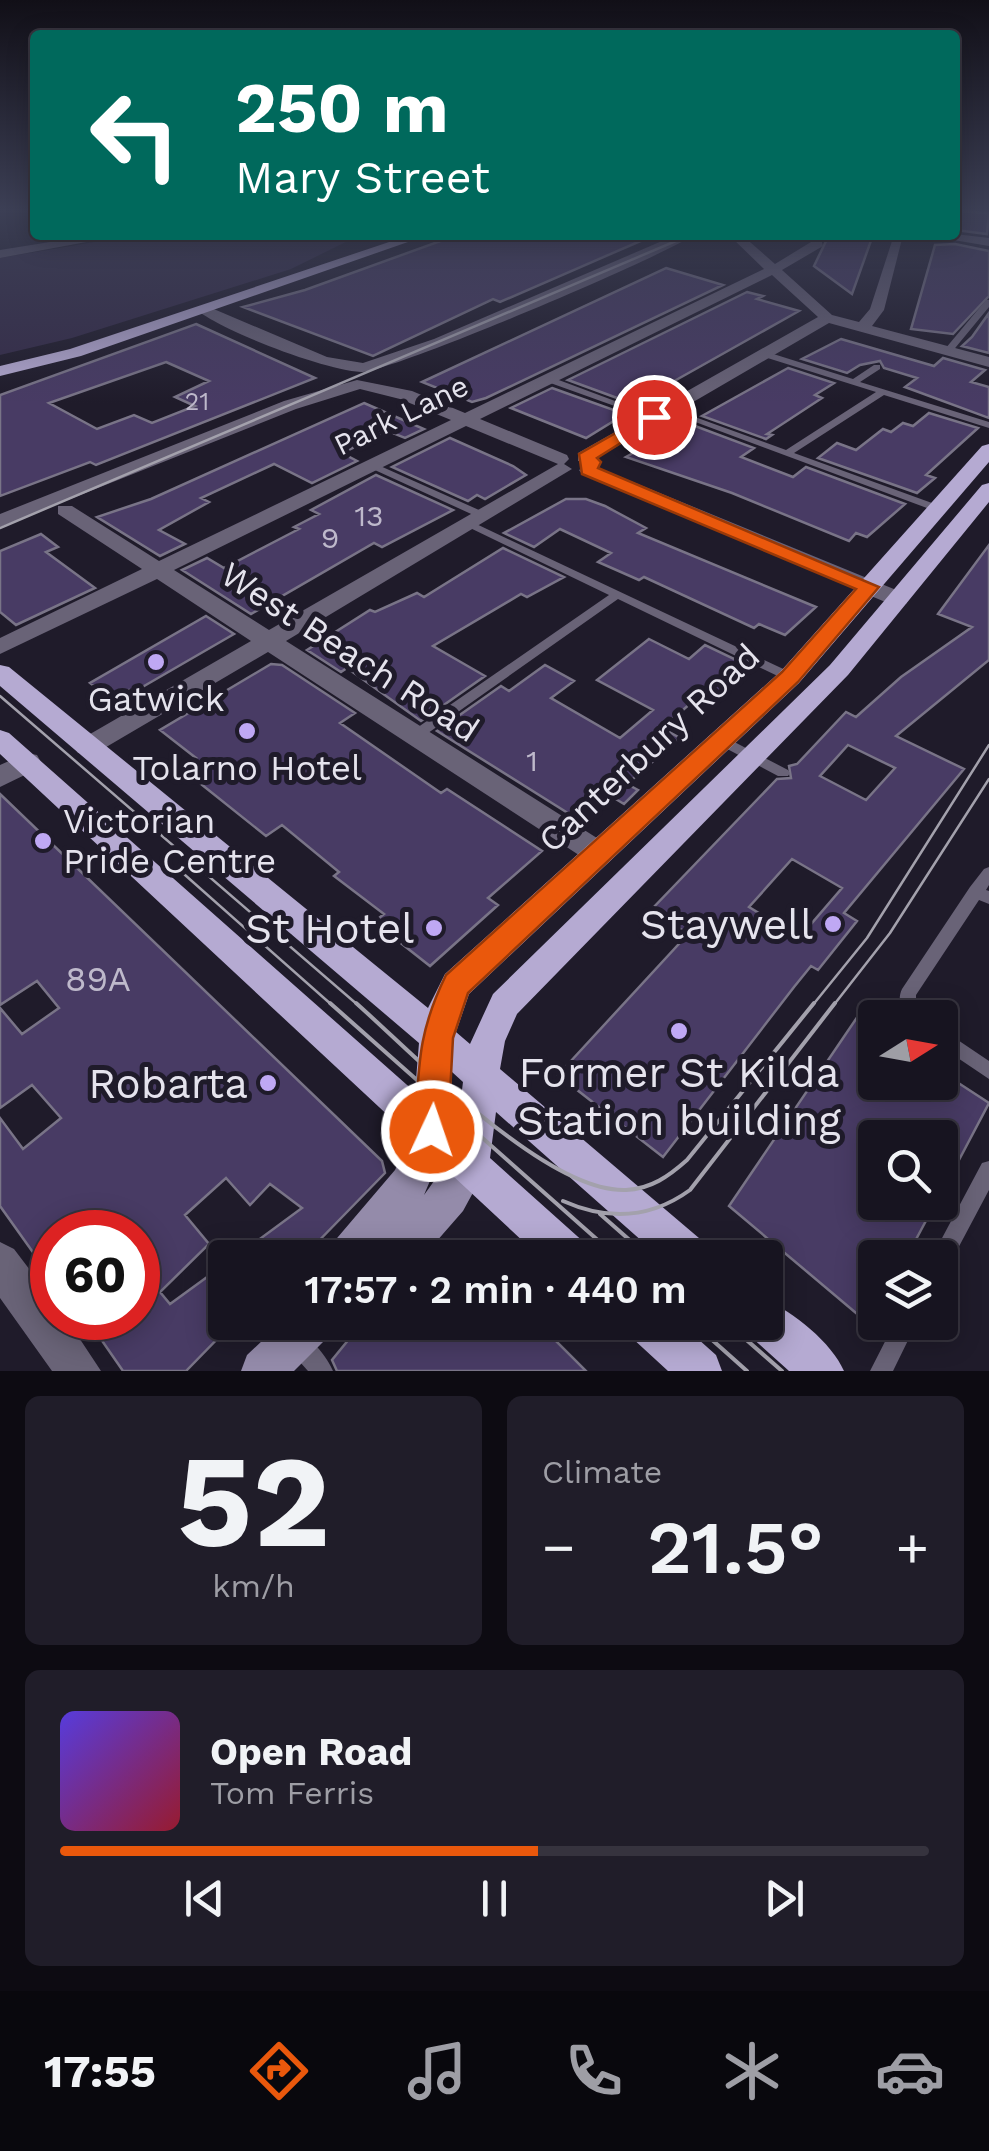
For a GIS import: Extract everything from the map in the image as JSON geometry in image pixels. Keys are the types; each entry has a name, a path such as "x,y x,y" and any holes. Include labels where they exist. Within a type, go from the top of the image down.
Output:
{"main road":[{"path":"0,361 74,344 283,275"},
{"path":"0,371 34,364 306,275"},
{"path":"0,381 27,371 34,364"},
{"name":"Canterbury Road","path":"432,1131 440,1018 456,984 790,677 989,450"},
{"path":"469,1166 480,1120 488,1038 505,1004 839,670 989,488"},
{"path":"0,673 437,1038 671,1240"},
{"path":"9,759 552,1240"},
{"path":"783,1337 822,1371"},
{"path":"666,1340 700,1371"}],"street":[{"path":"3,516 139,469 290,405 429,355 431,346 595,275"},
{"name":"Park Lane","path":"0,647 757,275"},
{"path":"779,275 827,318 989,362"},
{"path":"862,328 878,310 886,275"},
{"path":"204,310 369,376 561,464 587,464 898,599"},
{"path":"587,464 660,414 827,318"},
{"path":"323,360 340,376"},
{"path":"290,405 295,396 340,376 369,376"},
{"path":"87,746 477,520 561,464"},
{"path":"0,538 65,510 139,469"},
{"name":"West Beach Road","path":"65,510 598,852"},
{"path":"361,1240 413,1180 426,1157 432,1131"},
{"path":"410,1240 449,1197 469,1166"},
{"path":"0,1263 79,1371"},
{"path":"264,1371 304,1340"}],"lane":[{"path":"948,351 989,302"},
{"path":"764,354 989,424"},
{"path":"853,383 877,367"},
{"path":"545,378 788,454 938,509"},
{"path":"788,454 882,392"},
{"path":"369,464 616,595 790,677"},
{"path":"416,736 616,595"},
{"path":"722,740 783,773"},
{"path":"908,1000 908,994 982,894 989,872"},
{"path":"958,1049 989,1071"},
{"path":"952,1240 989,1170"},
{"path":"881,1371 897,1340"}],"shaded area":[{"path":"0,275 272,275 72,338 0,355"}],"building":[{"path":"347,275 562,275 500,302 493,299 373,356 243,307"},
{"path":"651,275 689,275 723,285 486,398 472,402 422,382"},
{"path":"826,275 859,275 852,294"},
{"path":"926,275 989,275 989,296 953,334 911,329"},
{"path":"747,292 763,296 757,299 799,311 644,398 649,400 639,406 568,380"},
{"path":"989,313 989,353 962,346 972,337"},
{"path":"196,324 315,378 96,465 90,462 0,496 0,395","holes":["166,362 209,381 175,397 195,406 152,423 134,415 97,429 49,403"]},
{"path":"841,339 934,366 943,358 985,370 971,382 989,387 989,418 905,387 917,378 884,368 880,361 860,365 847,373 802,359"},
{"path":"788,368 834,383 815,395 822,398 767,434 772,435 766,439 702,416"},
{"path":"552,388 625,414 586,438 511,408"},
{"path":"364,403 424,429 405,438 388,431 342,453 357,461 312,483 274,464 201,498 209,502 159,530 185,544 160,556 97,517 151,499"},
{"path":"929,413 978,428 926,475 935,478 917,493 818,458 837,443 856,450 883,429 891,432 903,423 913,426"},
{"path":"687,423 754,448 741,457 793,477 806,467 905,504 867,537 856,533 849,541 732,493 626,457"},
{"path":"450,438 526,475 485,499 477,495 468,501 392,467"},
{"path":"376,475 453,510 382,547 374,543 251,614 182,570 207,558 224,568 299,529 294,527 319,514 311,510"},
{"path":"566,499 586,499 605,506 646,528 638,533 816,607 785,635 759,624 754,628 644,577 639,580 598,562 611,553 560,529 534,547 504,533"},
{"path":"41,534 58,547 46,552 95,588 16,625 0,612 0,551"},
{"path":"989,545 989,660 896,736 964,769 844,913 857,921 818,970 811,966 663,1157 558,1075 688,934 651,910 777,779 791,778 789,766 797,764 846,712 856,717 901,677 972,627 938,614","holes":["848,745 895,768 866,800 820,776","792,859 842,888 799,938 749,907"]},
{"path":"503,548 564,577 527,597 521,594 433,646 485,676 421,721 347,668 341,672 307,650 370,610 375,612 417,593 424,597"},
{"name":"Gatwick","path":"206,616 234,634 132,693 129,690 110,698 90,683"},
{"path":"649,639 689,659 705,645 751,667 717,695 706,690 662,728 680,738 627,784 638,790 624,804 614,798 589,819 576,811 571,815 437,731 501,686 509,691 545,665 574,681 551,698 620,738 653,710 597,680"},
{"path":"271,664 282,665 355,713 340,723 441,793 447,789 542,851 488,898 498,905 430,966 374,922 384,914 334,876 339,872 282,825 266,836 181,768 196,758 160,730"},
{"path":"0,794 382,1161 385,1173 320,1240 258,1240 302,1208 270,1184 250,1205 226,1178 185,1215 208,1245 160,1292 160,1210 30,1210 30,1248 0,1206 0,1118 23,1149 61,1118 32,1085 0,1108 0,1008 22,1034 59,1008 37,981 0,1005"},
{"path":"858,1016 858,1100 958,1100 958,1083 989,1103 958,1162 958,1120 858,1120 858,1220 926,1220 916,1240 858,1240 858,1315 783,1251 783,1240 769,1240 729,1206"},
{"path":"208,1276 208,1340 216,1340 186,1371 123,1371 102,1340 160,1340 160,1292 170,1304"},
{"path":"348,1340 555,1340 586,1371 337,1371 332,1360"}],"tram line":[{"path":"0,528 596,275"},
{"path":"0,696 359,1006"},
{"path":"812,1006 867,938 989,745"},
{"path":"833,1006 890,933 989,779"},
{"path":"176,867 333,1006"},
{"path":"330,1003 598,1240"},
{"path":"356,1003 447,1086 521,1146 558,1170 594,1185 626,1190 659,1181 687,1160 814,1003"},
{"path":"563,1201 596,1212 628,1214 660,1207 690,1190 835,1003"},
{"path":"600,1214 630,1240"},
{"path":"712,1340 747,1371"},
{"path":"747,1340 782,1371"}],"place":[{"name":"Gatwick","path":"156,662"},
{"name":"Tolarno Hotel","path":"247,731"},
{"name":"Victorian Pride Centre","path":"43,841"},
{"name":"Staywell","path":"833,924"},
{"name":"St Hotel","path":"434,928"},
{"name":"Former St Kilda Station building","path":"679,1031"},
{"name":"Robarta","path":"268,1083"}],"route":[{"path":"432,1131 440,1018 456,984 790,677 869,587 588,470 592,462 585,457 654,417"}]}
